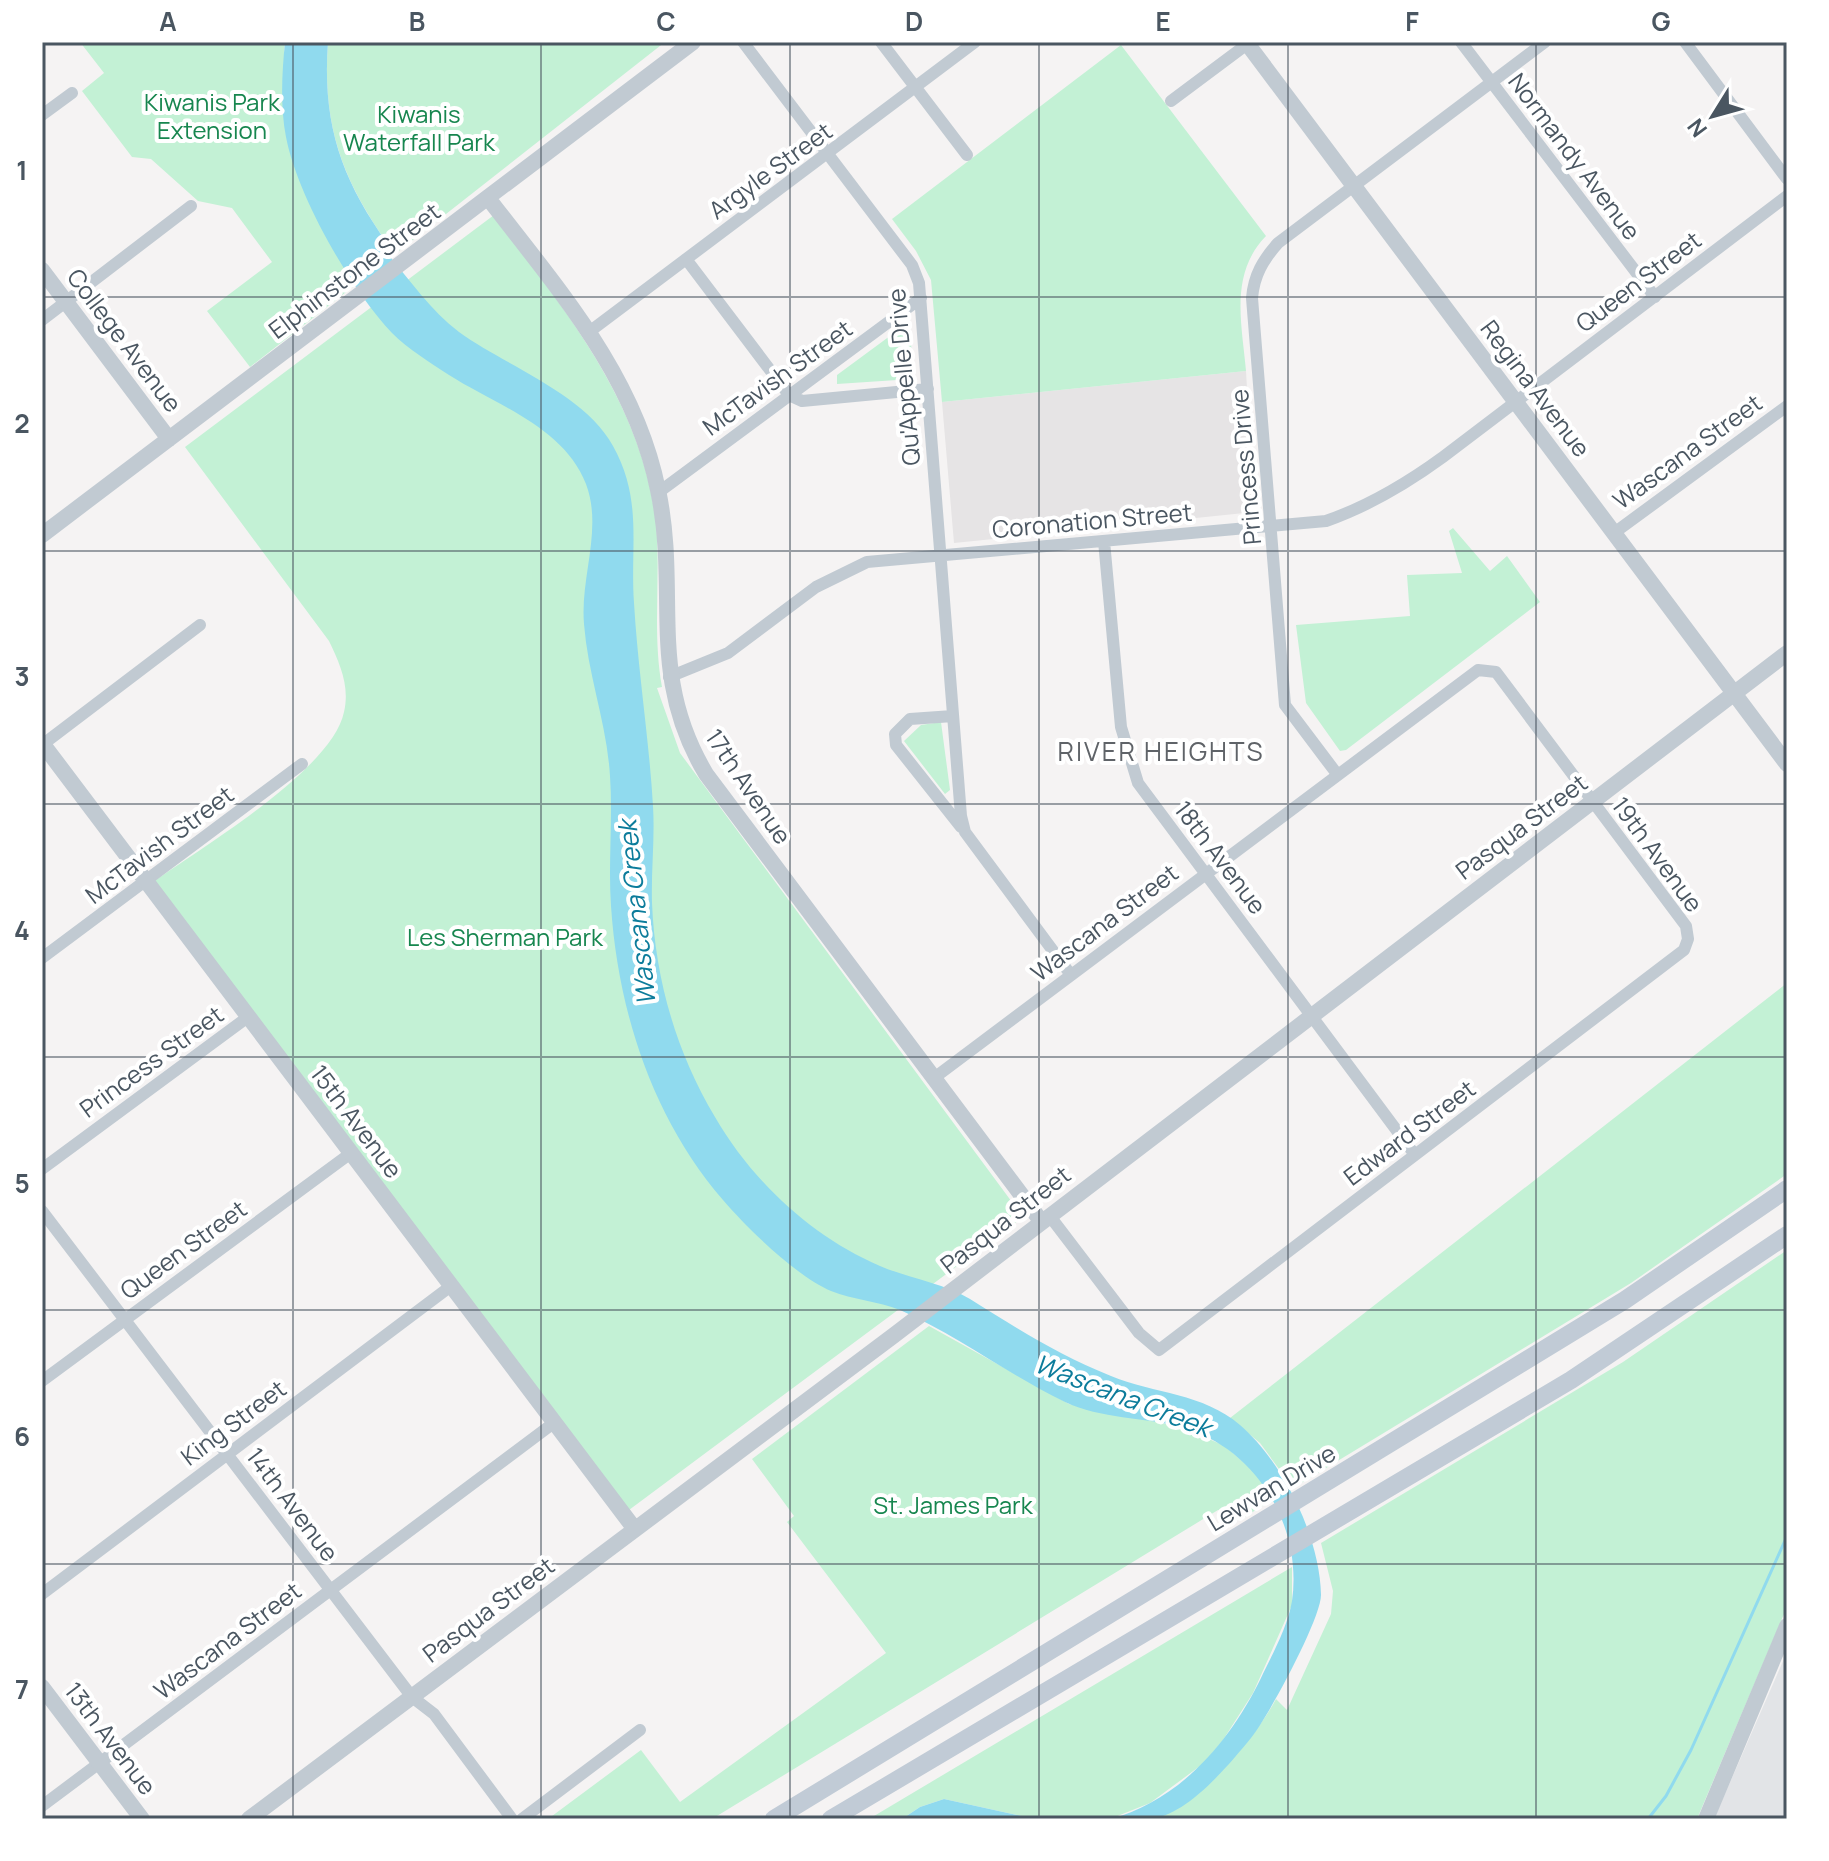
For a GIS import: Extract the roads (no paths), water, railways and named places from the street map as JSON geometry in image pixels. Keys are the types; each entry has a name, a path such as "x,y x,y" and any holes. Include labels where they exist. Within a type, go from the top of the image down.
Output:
{"main road":[{"name":"Lewvan Drive","path":"774,1819 1625,1300 1787,1189"},
{"path":"831,1819 1583,1372 1787,1235"}],"street":[{"name":"Elphinstone Street","path":"42,535 693,42"},
{"name":"Qu'Appelle Drive","path":"743,42 912,265 921,298 953,716 965,832"},
{"path":"881,42 967,155"},
{"name":"Argyle Street","path":"589,332 829,155 975,42"},
{"name":"Normandy Avenue","path":"1461,42 1655,297"},
{"path":"1355,185 1545,42"},
{"path":"1685,42 1787,179"},
{"path":"1171,101 1248,43"},
{"name":"Regina Avenue","path":"1248,43 1787,764"},
{"path":"42,115 72,93"},
{"name":"Princess Drive","path":"1337,774 1285,705 1273,526 1252,298 1254,279 1264,259 1278,243 1355,185"},
{"name":"Queen Street","path":"1516,402 1787,196"},
{"name":"17th Avenue","path":"488,198 613,368 648,446 659,492 665,546 669,677 679,721 706,774 934,1078 1139,1333 1159,1350"},
{"path":"42,320 191,206"},
{"path":"686,259 789,395 802,401 928,389"},
{"name":"College Avenue","path":"42,270 169,439"},
{"name":"McTavish Street","path":"659,492 921,298"},
{"name":"Coronation Street","path":"669,677 728,653 816,587 847,569 867,562 1326,521 1357,510 1407,483 1516,402"},
{"name":"Wascana Street","path":"1614,533 1787,406"},
{"name":"18th Avenue","path":"1104,541 1121,727 1138,783 1415,1155"},
{"path":"42,744 200,625"},
{"name":"Pasqua Street","path":"249,1819 971,1276 1310,1014 1787,653"},
{"name":"Wascana Street","path":"934,1078 1478,670 1496,672"},
{"name":"19th Avenue","path":"1496,672 1686,926 1688,939 1684,950"},
{"path":"953,716 910,719 895,734 896,745 1071,975"},
{"name":"15th Avenue","path":"42,744 634,1528"},
{"name":"McTavish Street","path":"42,958 302,764"},
{"name":"Edward Street","path":"1159,1350 1684,950"},
{"name":"Princess Street","path":"42,1169 248,1017"},
{"name":"Queen Street","path":"42,1381 351,1153"},
{"name":"14th Avenue","path":"42,1211 412,1697 434,1714 512,1819"},
{"name":"King Street","path":"42,1594 451,1286"},
{"name":"Wascana Street","path":"42,1806 555,1422"},
{"path":"1706,1819 1787,1626"},
{"name":"13th Avenue","path":"42,1687 142,1819"},
{"path":"522,1819 640,1730"}],"water":[{"name":"Wascana Creek","path":"285,42 328,42 328,99 338,149 358,196 388,244 387,253 449,324 584,411 613,446 622,466 632,504 634,603 653,806 652,903 658,959 670,1014 689,1067 730,1141 786,1205 855,1254 880,1266 960,1293 1039,1341 1092,1368 1128,1382 1195,1400 1226,1414 1271,1459 1296,1502 1314,1549 1319,1573 1321,1595 1312,1625 1281,1690 1251,1738 1194,1798 1167,1815 1148,1820 1110,1819 1159,1798 1181,1783 1218,1745 1249,1701 1279,1640 1292,1601 1290,1545 1281,1518 1252,1471 1231,1452 1207,1437 1181,1427 1079,1408 900,1310 839,1294 817,1284 759,1238 698,1168 677,1135 643,1062 631,1024 615,946 610,890 611,792 608,757 584,624 592,536 591,501 586,484 576,464 545,432 412,350 392,333 360,292 328,241 292,160 283,113"},
{"path":"944,1799 1035,1819 902,1819 920,1807"}],"waterway":[{"path":"1648,1819 1666,1796 1691,1750 1787,1536"}],"district":[{"name":"RIVER HEIGHTS","path":"1161,751"}],"park label":[{"name":"Kiwanis Park Extension","path":"212,115"},
{"name":"Kiwanis Waterfall Park","path":"419,127"},
{"name":"Les Sherman Park","path":"505,936"},
{"name":"St. James Park","path":"953,1504"}]}
